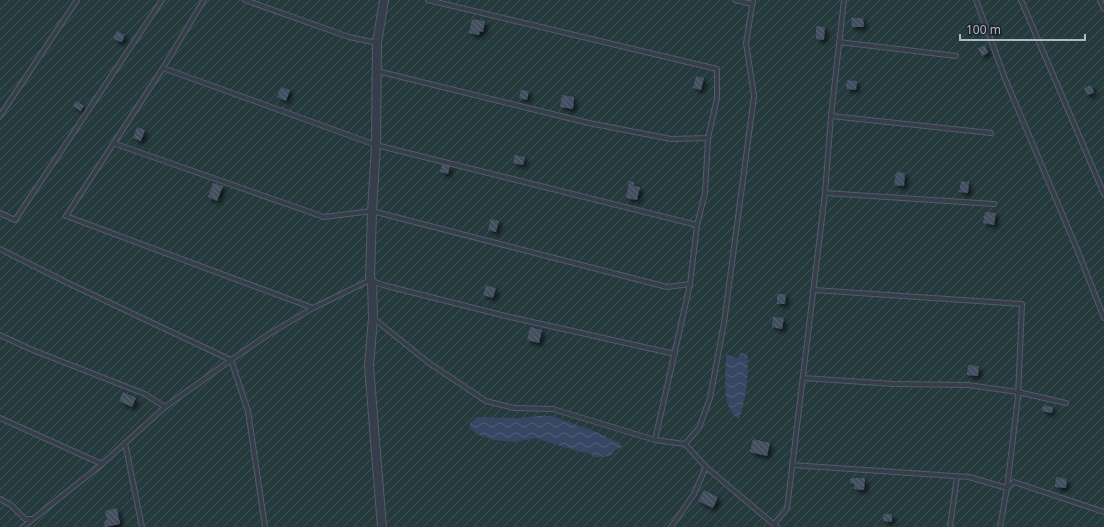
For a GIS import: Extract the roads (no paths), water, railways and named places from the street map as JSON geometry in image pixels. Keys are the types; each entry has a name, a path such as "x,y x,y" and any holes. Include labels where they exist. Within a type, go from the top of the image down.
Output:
{"street":[{"path":"382,527 369,366 373,318 371,280 372,212 376,145 377,43 384,0"}],"lane":[{"path":"0,116 77,0"},
{"path":"0,213 15,220 162,0"},
{"path":"204,0 163,68 66,216 313,308"},
{"path":"245,0 349,38 377,43"},
{"path":"428,0 717,69 717,98 708,138 705,193 696,225 690,284 655,440"},
{"path":"685,444 699,428 710,398 724,323 754,96 746,43 752,2 735,0"},
{"path":"373,318 429,363 486,401 514,408 553,409 655,440 685,444 706,467 775,525 787,509 825,193 831,116 844,0"},
{"path":"976,0 1006,81 1074,242 1104,318"},
{"path":"1021,0 1104,194"},
{"path":"1100,0 1104,9"},
{"path":"839,42 956,56"},
{"path":"163,68 376,145 696,225"},
{"path":"377,71 589,123 672,139 708,138"},
{"path":"831,116 991,133"},
{"path":"113,143 324,217 372,212 667,287 690,284"},
{"path":"825,193 994,204"},
{"path":"0,249 70,284 231,360 248,411 265,527"},
{"path":"23,527 102,464 165,407 231,360 269,334 313,308 371,280 383,285 502,315 675,354"},
{"path":"814,290 1022,304 1018,392 1007,488 1000,527"},
{"path":"0,335 30,349 145,394 165,407"},
{"path":"803,378 894,384 968,385 1018,392 1066,403"},
{"path":"0,418 102,464"},
{"path":"125,443 142,527"},
{"path":"792,465 969,477 1007,488"},
{"path":"671,527 694,494 706,467"},
{"path":"950,527 957,476"},
{"path":"1007,488 1014,482 1104,512"},
{"path":"0,499 11,505 25,519 33,519"}],"water":[{"path":"740,353 747,354 748,369 745,396 739,419 733,414 729,407 725,390 725,381 726,355 738,358"},
{"path":"551,416 589,429 620,443 622,447 615,450 610,456 595,457 588,453 535,438 515,442 494,440 476,434 470,428 470,423 477,417 520,418"}]}
